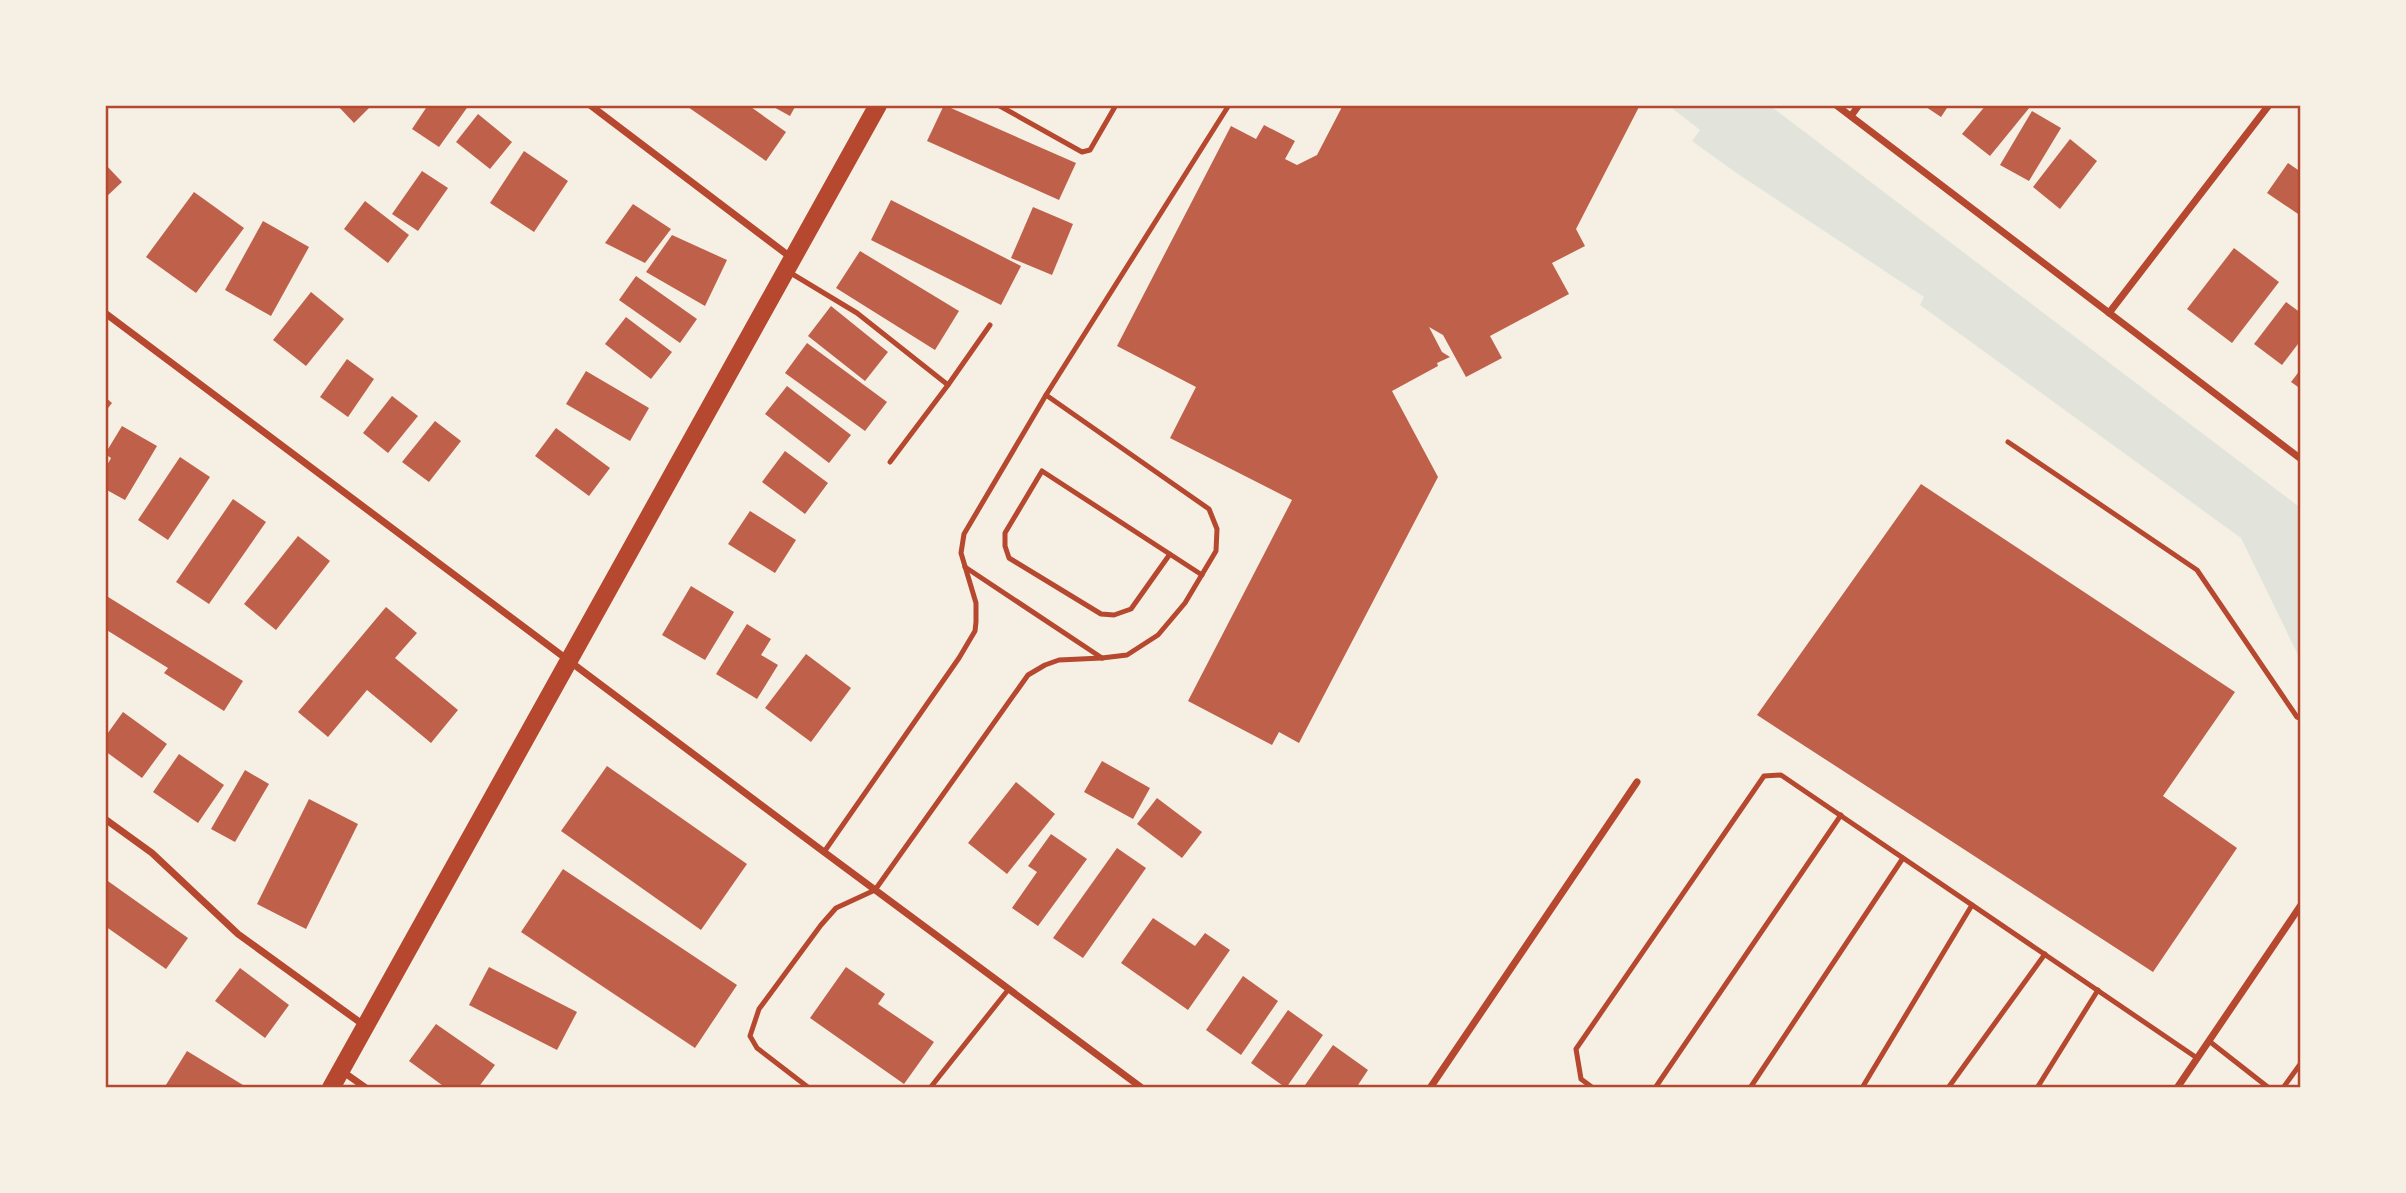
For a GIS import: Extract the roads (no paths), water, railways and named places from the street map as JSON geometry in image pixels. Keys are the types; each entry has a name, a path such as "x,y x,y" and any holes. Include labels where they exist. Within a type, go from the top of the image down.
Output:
{"main road":[{"path":"331,1088 878,105"}],"street":[{"path":"590,105 790,265"},
{"path":"1836,105 2301,459"},
{"path":"1851,116 1859,105"},
{"path":"2109,313 2269,105"},
{"path":"105,313 1142,1088"},
{"path":"1430,1088 1637,782"},
{"path":"105,819 152,853 238,934 366,1026"},
{"path":"2177,1088 2301,905"},
{"path":"341,1070 366,1088"}],"lane":[{"path":"998,105 1082,152 1090,150 1116,105"},
{"path":"824,852 975,631 976,603 961,553 964,534 1046,395 1229,105"},
{"path":"790,265 857,313 948,385"},
{"path":"890,461 990,325"},
{"path":"809,1088 757,1048 750,1036 759,1009 836,908 875,890 1028,675 1059,660 1127,654 1158,635 1185,603 1216,551 1217,529 1209,509 1046,395"},
{"path":"2008,442 2197,570 2297,717 2301,719"},
{"path":"1170,554 1130,609 1114,615 1101,614 1009,558 1005,533 1042,471 1170,554 1202,575"},
{"path":"965,566 1102,658"},
{"path":"1593,1088 1581,1079 1576,1049 1765,776 1781,775 2197,1058"},
{"path":"1655,1088 1841,816"},
{"path":"1750,1088 1903,858"},
{"path":"1863,1088 1972,905"},
{"path":"1948,1088 2045,954"},
{"path":"930,1088 1008,990"},
{"path":"2036,1088 2098,990"},
{"path":"2209,1041 2269,1088"},
{"path":"2283,1088 2301,1063"}]}
